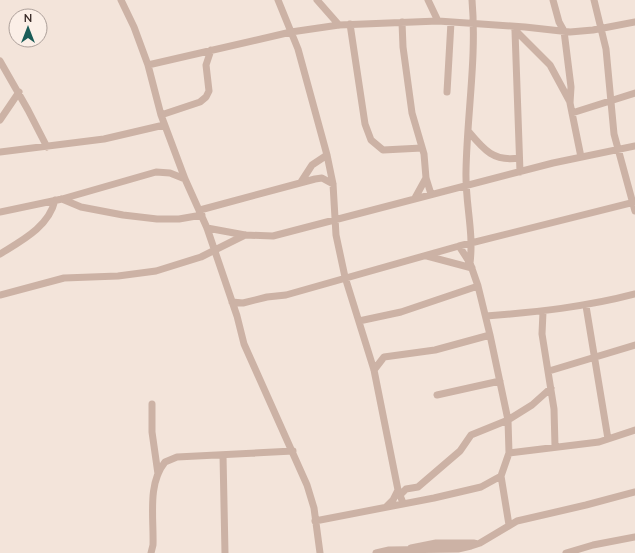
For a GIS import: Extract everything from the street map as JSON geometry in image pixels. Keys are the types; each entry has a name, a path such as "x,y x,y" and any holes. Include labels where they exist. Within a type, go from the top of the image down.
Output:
{"street":[{"path":"120,0 134,27 148,65 164,124 185,179 207,228 213,250 232,302 244,344 293,451 310,496 320,553"},
{"path":"278,0 298,49 327,155 332,184 335,229 345,277 374,370 399,492 403,503"},
{"path":"317,0 338,25"},
{"path":"428,0 438,21"},
{"path":"471,265 472,243 465,185 469,132 473,23 472,0"},
{"path":"553,0 559,22 564,31 571,87 570,102 581,156"},
{"path":"594,0 602,28 618,150 635,211"},
{"path":"148,65 292,32 338,25 438,21 473,23 515,29 552,29 564,31 602,28 635,22"},
{"path":"402,22 408,92 415,128 425,160 426,178 431,194"},
{"path":"447,92 451,22"},
{"path":"552,29 559,22"},
{"path":"350,24 365,124 371,140 383,150 422,148"},
{"path":"515,29 550,65 570,102"},
{"path":"515,29 520,172"},
{"path":"161,115 200,102 206,97 209,91 206,65 211,50"},
{"path":"0,60 19,92 47,147"},
{"path":"0,120 19,92"},
{"path":"572,113 635,93"},
{"path":"0,152 104,139 164,124"},
{"path":"469,132 486,151 498,158 519,158"},
{"path":"207,228 245,235 273,236 581,156 635,146"},
{"path":"300,182 312,165 327,155"},
{"path":"0,212 58,200 156,172 170,173 185,179"},
{"path":"58,200 81,207 123,215 157,219 179,219 300,182 322,178 332,184"},
{"path":"415,198 426,178"},
{"path":"0,254 13,244 20,243 42,225 49,217 58,200"},
{"path":"232,302 243,303 267,297 286,295 345,277 459,246 634,203"},
{"path":"0,295 64,278 118,276 156,271 194,259 245,235"},
{"path":"459,246 471,265 478,286 490,332 508,420 509,453 501,476 509,525"},
{"path":"426,256 471,265"},
{"path":"359,321 401,312 478,286"},
{"path":"486,316 543,312 586,306 635,294"},
{"path":"586,306 608,439"},
{"path":"543,312 542,334 549,371 555,421 555,446"},
{"path":"374,370 384,357 435,350 490,332 500,315"},
{"path":"549,371 635,345"},
{"path":"437,396 500,381"},
{"path":"386,506 399,492 418,487 460,451 471,435 508,420 532,404 551,388"},
{"path":"151,553 153,545 153,507 158,474 152,432 152,404"},
{"path":"509,453 555,446 585,444 608,439 635,430"},
{"path":"158,474 165,462 177,457 293,451"},
{"path":"223,455 225,553"},
{"path":"315,521 386,506 434,498 481,487 501,476"},
{"path":"376,553 388,550 458,549 480,543 509,525 529,518 586,506 635,492"},
{"path":"566,553 599,543 635,537"}]}
